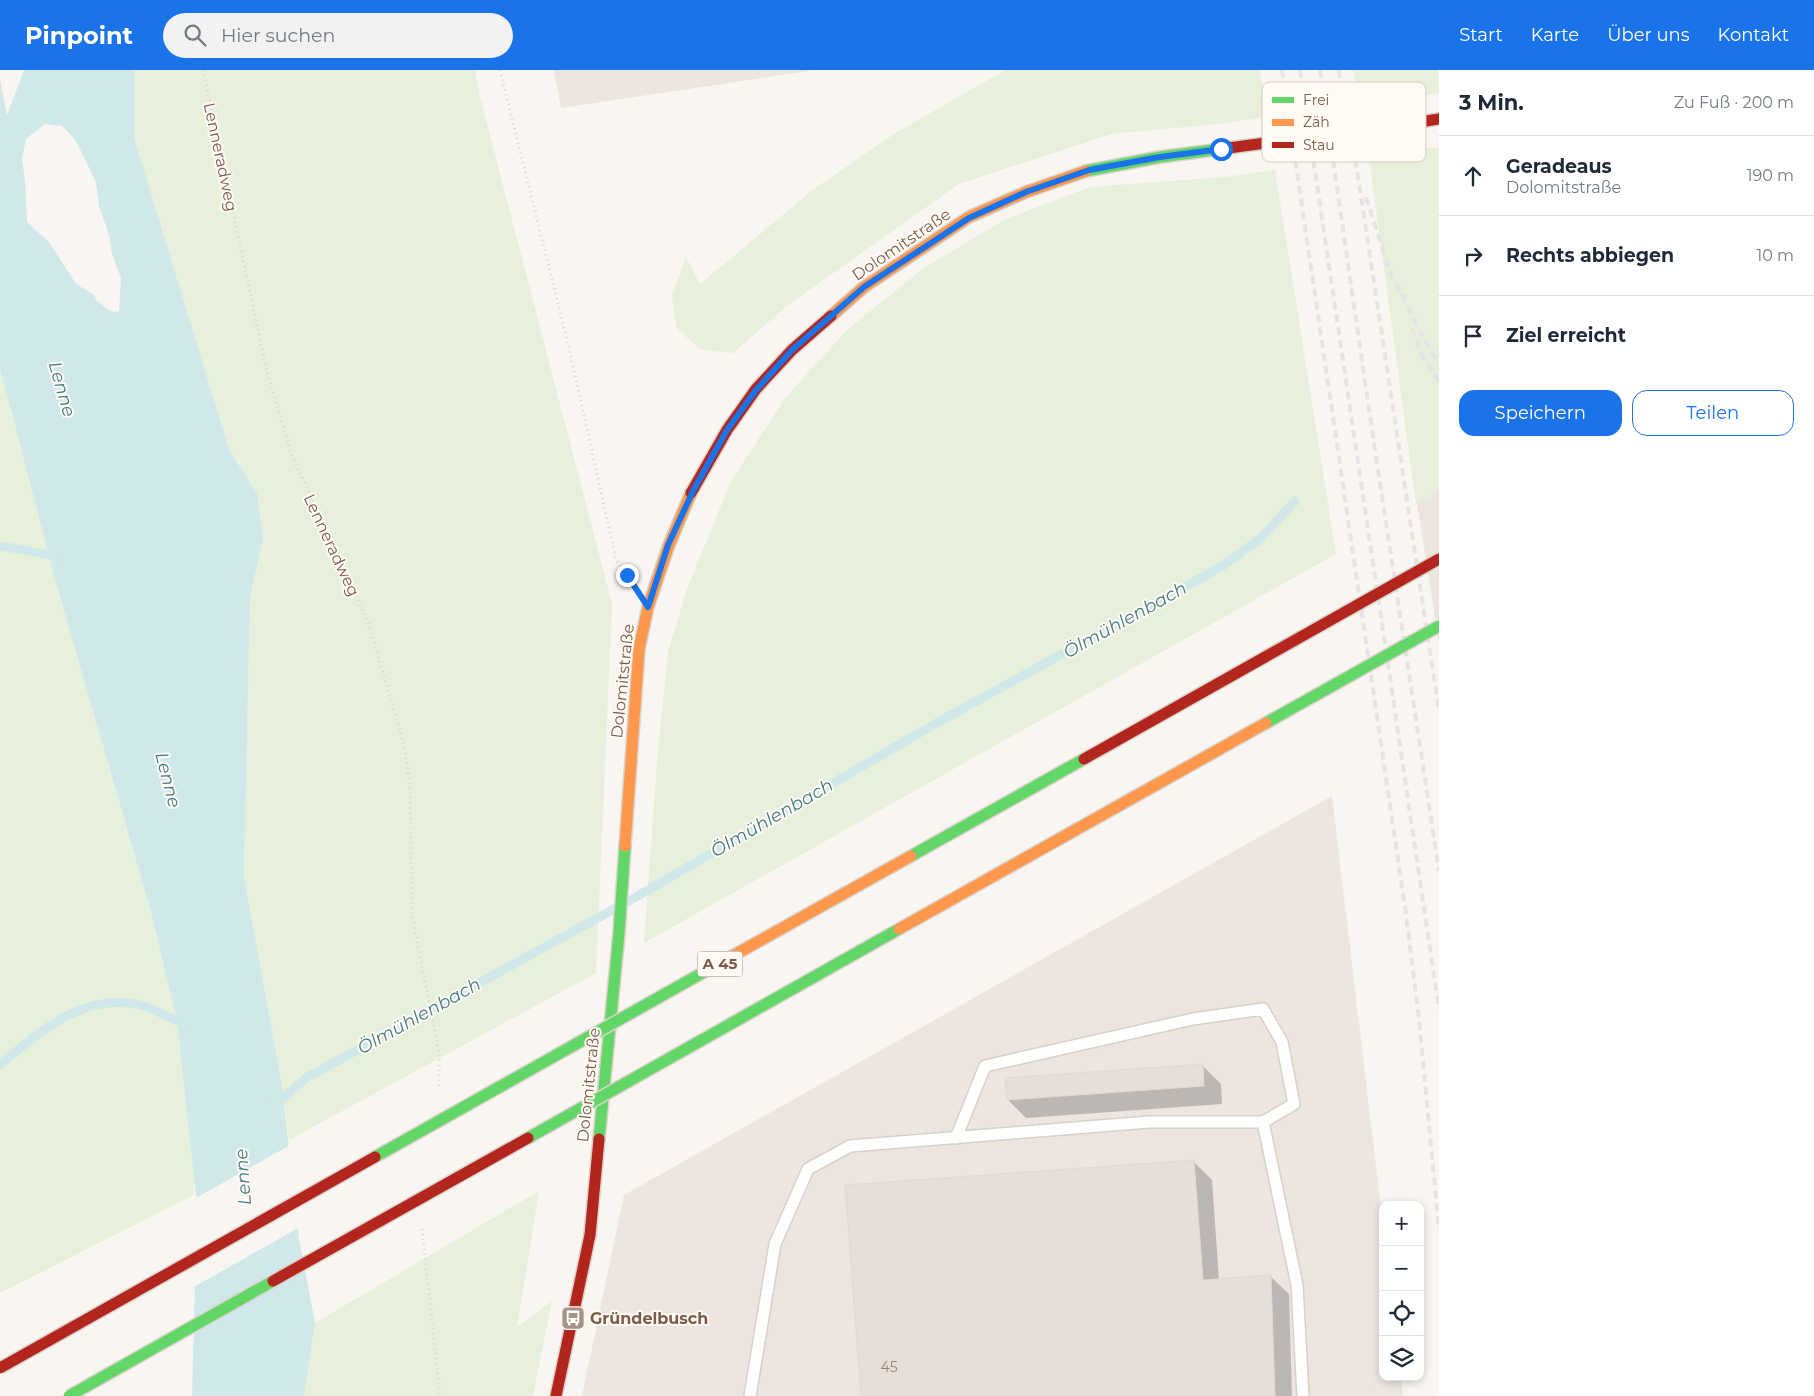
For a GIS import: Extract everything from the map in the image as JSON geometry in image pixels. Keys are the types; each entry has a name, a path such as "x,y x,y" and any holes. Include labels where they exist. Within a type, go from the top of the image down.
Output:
{"main road":[{"name":"Dolomitstraße","path":"1426,121 1439,119"},
{"name":"Dolomitstraße","path":"556,1396 590,1235 619,934 639,649 648,607 668,545 690,497 727,430 756,390 792,350 864,287 969,218 1026,192 1089,170 1160,157 1262,143"},
{"name":"A 45","path":"0,1368 1439,559"},
{"path":"69,1396 1439,626"}],"lane":[{"path":"750,1396 775,1244 808,1169 850,1146 956,1138 1148,1122 1264,1122 1294,1104 1282,1042 1263,1009 1193,1019 985,1066 956,1138"},
{"path":"1264,1122 1297,1285 1303,1396"}],"path":[{"name":"Lenneradweg","path":"203,70 266,368 292,455 369,625 404,744 410,783 412,915 420,960 435,1023"},
{"path":"500,70 568,344 616,559 648,607"}],"shaded area":[{"path":"554,70 815,70 561,108"},
{"path":"1439,439 1439,643 1408,444"},
{"path":"1332,796 1380,1201 1379,1381 1401,1381 1403,1396 582,1396 624,1195"}],"green space":[{"path":"134,70 475,70 480,97 612,604 596,973 289,1140 282,1086 244,876 250,597 263,539 257,493 230,452 134,138"},
{"path":"1005,70 1260,70 1262,118 1217,124 1111,134 959,184 788,305 733,353 699,349 676,327 672,296 686,257 700,284 814,189 894,134"},
{"path":"1353,70 1439,70 1439,93 1426,95 1426,82 1355,82"},
{"path":"1439,147 1439,492 1416,504 1370,162 1426,162 1426,149"},
{"path":"1275,170 1336,554 644,943 658,749 668,652 687,589 731,481 786,397 848,329 924,268 1006,219 1090,187 1225,177"},
{"path":"0,368 55,579 151,912 177,1021 193,1164 194,1195 0,1293"},
{"path":"539,1191 517,1327 552,1301 533,1396 304,1396 315,1323"}],"water":[{"name":"Lenne","path":"24,70 134,70 134,138 230,452 257,493 263,539 250,597 244,876 282,1086 299,1239 315,1323 304,1396 192,1396 197,1205 177,1021 151,912 55,579 0,368 0,79 7,115","holes":["45,124 62,126 78,145 96,182 99,206 109,235 112,254 121,278 119,312 110,311 96,300 94,295 76,284 49,242 27,222 22,159 26,139"]}],"pier":[{"path":"292,1144 300,1227 192,1288 194,1199"}],"building":[{"path":"1203,1064 1204,1086 1007,1100 1005,1078"},
{"path":"1194,1160 1203,1280 1271,1275 1275,1396 861,1396 845,1185"}],"waterway":[{"name":"Ölmühlenbach","path":"273,1103 283,1098 306,1078 636,897 942,720 1221,567 1260,539 1295,501"},
{"path":"0,546 59,556"},
{"path":"0,1065 64,1017 100,1004 120,1002 140,1005 187,1024"}],"railway":[{"path":"1282,70 1284,82"},
{"path":"1300,70 1302,82"},
{"path":"1320,70 1322,82"},
{"path":"1339,70 1341,82"},
{"path":"1296,162 1406,914 1419,1019 1439,1230"},
{"path":"1314,162 1439,1009"},
{"path":"1333,162 1439,871"},
{"path":"1355,162 1439,711"},
{"path":"1366,197 1389,269 1430,351 1439,363"},
{"path":"1412,328 1422,355 1439,382"}],"traffic: fast":[{"path":"1086,171 1160,157 1221,149"},
{"path":"1266,723 1439,626"},
{"path":"911,856 1084,759"},
{"path":"599,1139 619,933 625,846"},
{"path":"528,1138 899,929"},
{"path":"375,1157 720,963"},
{"path":"69,1396 273,1281"}],"traffic: slow":[{"path":"831,316 864,287 969,217 1026,192 1086,171"},
{"path":"625,846 639,649 648,607 669,545 691,493"},
{"path":"899,929 1266,723"},
{"path":"720,963 911,856"}],"traffic: jam":[{"path":"1426,121 1439,119"},
{"path":"1221,149 1262,143"},
{"path":"691,493 727,430 756,389 792,350 831,316"},
{"path":"1084,759 1439,559"},
{"path":"273,1281 528,1138"},
{"path":"556,1396 590,1235 599,1139"},
{"path":"0,1368 375,1157"}],"place":[{"name":"Gründelbusch","path":"573,1318"}],"route":[{"path":"627,575 648,607 668,545 694,489 727,430 756,390 792,350 864,287 969,218 1026,192 1089,170 1160,157 1221,149"}]}
